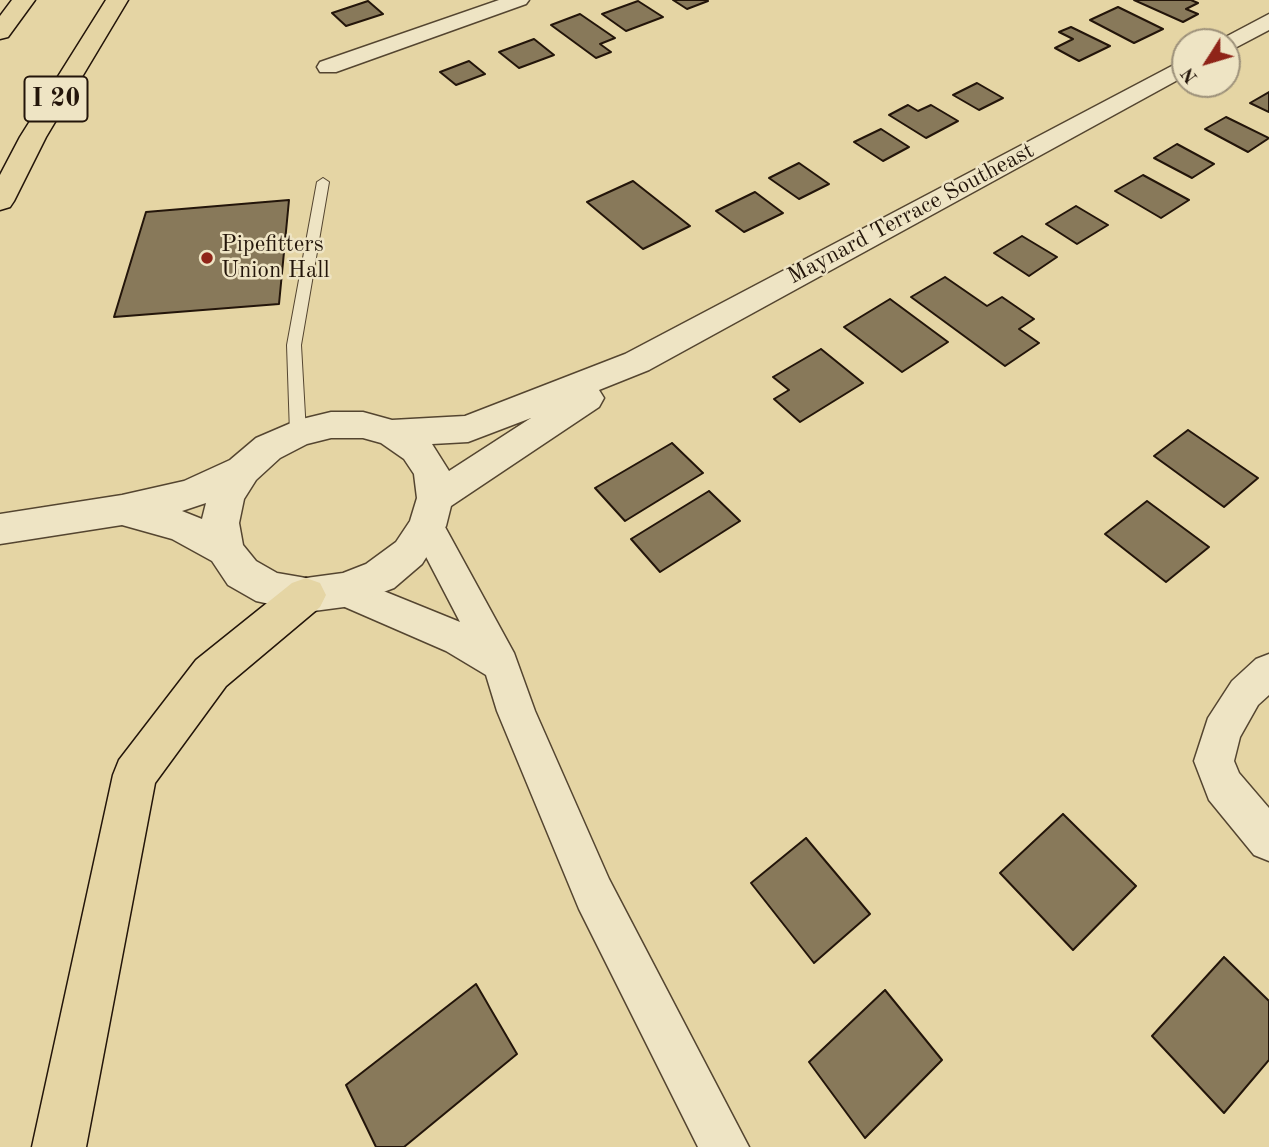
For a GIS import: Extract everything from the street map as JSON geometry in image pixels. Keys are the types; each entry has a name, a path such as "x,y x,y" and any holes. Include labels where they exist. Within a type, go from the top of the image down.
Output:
{"highway":[{"path":"0,32 24,0"},
{"name":"I 20","path":"0,201 33,137 117,0"},
{"path":"59,1147 135,775 211,673 325,593"}],"street":[{"path":"328,67 519,0"},
{"path":"1241,36 1269,21"},
{"name":"Maynard Terrace Southeast","path":"392,433 468,429 637,362 1171,74"},
{"name":"Maynard Terrace Southeast","path":"431,512 637,362"},
{"path":"225,551 220,523 226,496 243,470 268,448 298,433 331,425 363,425 392,433 415,449 431,471 431,512 501,665 516,710 594,894 724,1147"},
{"path":"7,528 122,510 191,494 243,470"},
{"path":"122,510 182,526 225,551 242,573 270,589 325,593 459,639 501,665"},
{"path":"325,593 389,568 408,553 431,512"},
{"path":"1269,671 1245,693 1222,731 1214,761 1223,786 1269,840"}],"lane":[{"path":"298,433 294,345 323,182"}],"building":[{"path":"673,0 707,0 708,1 687,9"},
{"path":"1134,0 1191,0 1198,3 1186,9 1198,14 1183,22"},
{"path":"368,1 383,14 346,26 332,13"},
{"path":"638,1 663,17 626,31 602,14"},
{"path":"1118,7 1163,29 1134,43 1090,20"},
{"path":"580,14 615,38 600,44 611,52 596,58 551,25"},
{"path":"1071,27 1110,46 1079,61 1055,48 1073,39 1059,32"},
{"path":"534,39 554,55 519,68 499,52"},
{"path":"469,61 485,74 456,85 440,72"},
{"path":"977,83 1003,98 979,110 953,95"},
{"path":"1269,92 1269,112 1250,103"},
{"path":"908,105 918,111 931,105 958,121 926,138 889,115"},
{"path":"1226,117 1269,138 1248,152 1205,129"},
{"path":"881,129 909,147 883,161 854,142"},
{"path":"1177,144 1214,164 1192,178 1154,158"},
{"path":"799,163 829,184 799,199 769,178"},
{"path":"1143,175 1189,200 1161,218 1115,191"},
{"path":"633,181 690,226 643,249 587,202"},
{"path":"755,192 783,213 744,232 716,211"},
{"name":"Pipefitters Union Hall","path":"289,200 279,304 114,317 146,212"},
{"path":"1076,206 1108,225 1077,244 1046,224"},
{"path":"1022,236 1057,257 1029,276 994,253"},
{"path":"945,277 987,306 1002,297 1034,319 1019,329 1039,343 1005,366 911,297"},
{"path":"890,299 948,342 902,372 844,327"},
{"path":"821,349 863,383 800,422 774,399 789,390 773,377"},
{"path":"1188,430 1258,478 1224,507 1154,456"},
{"path":"672,443 703,473 625,521 595,488"},
{"path":"709,491 740,521 660,572 631,539"},
{"path":"1147,501 1209,547 1166,582 1105,534"},
{"path":"1063,814 1136,886 1073,950 1000,873"},
{"path":"806,838 870,914 814,963 751,883"},
{"path":"1224,957 1269,1001 1269,1060 1224,1113 1152,1036"},
{"path":"476,984 517,1054 404,1147 376,1147 346,1085"},
{"path":"885,990 942,1060 865,1138 809,1062"}],"place":[{"name":"Pipefitters Union Hall","path":"207,258"}]}
